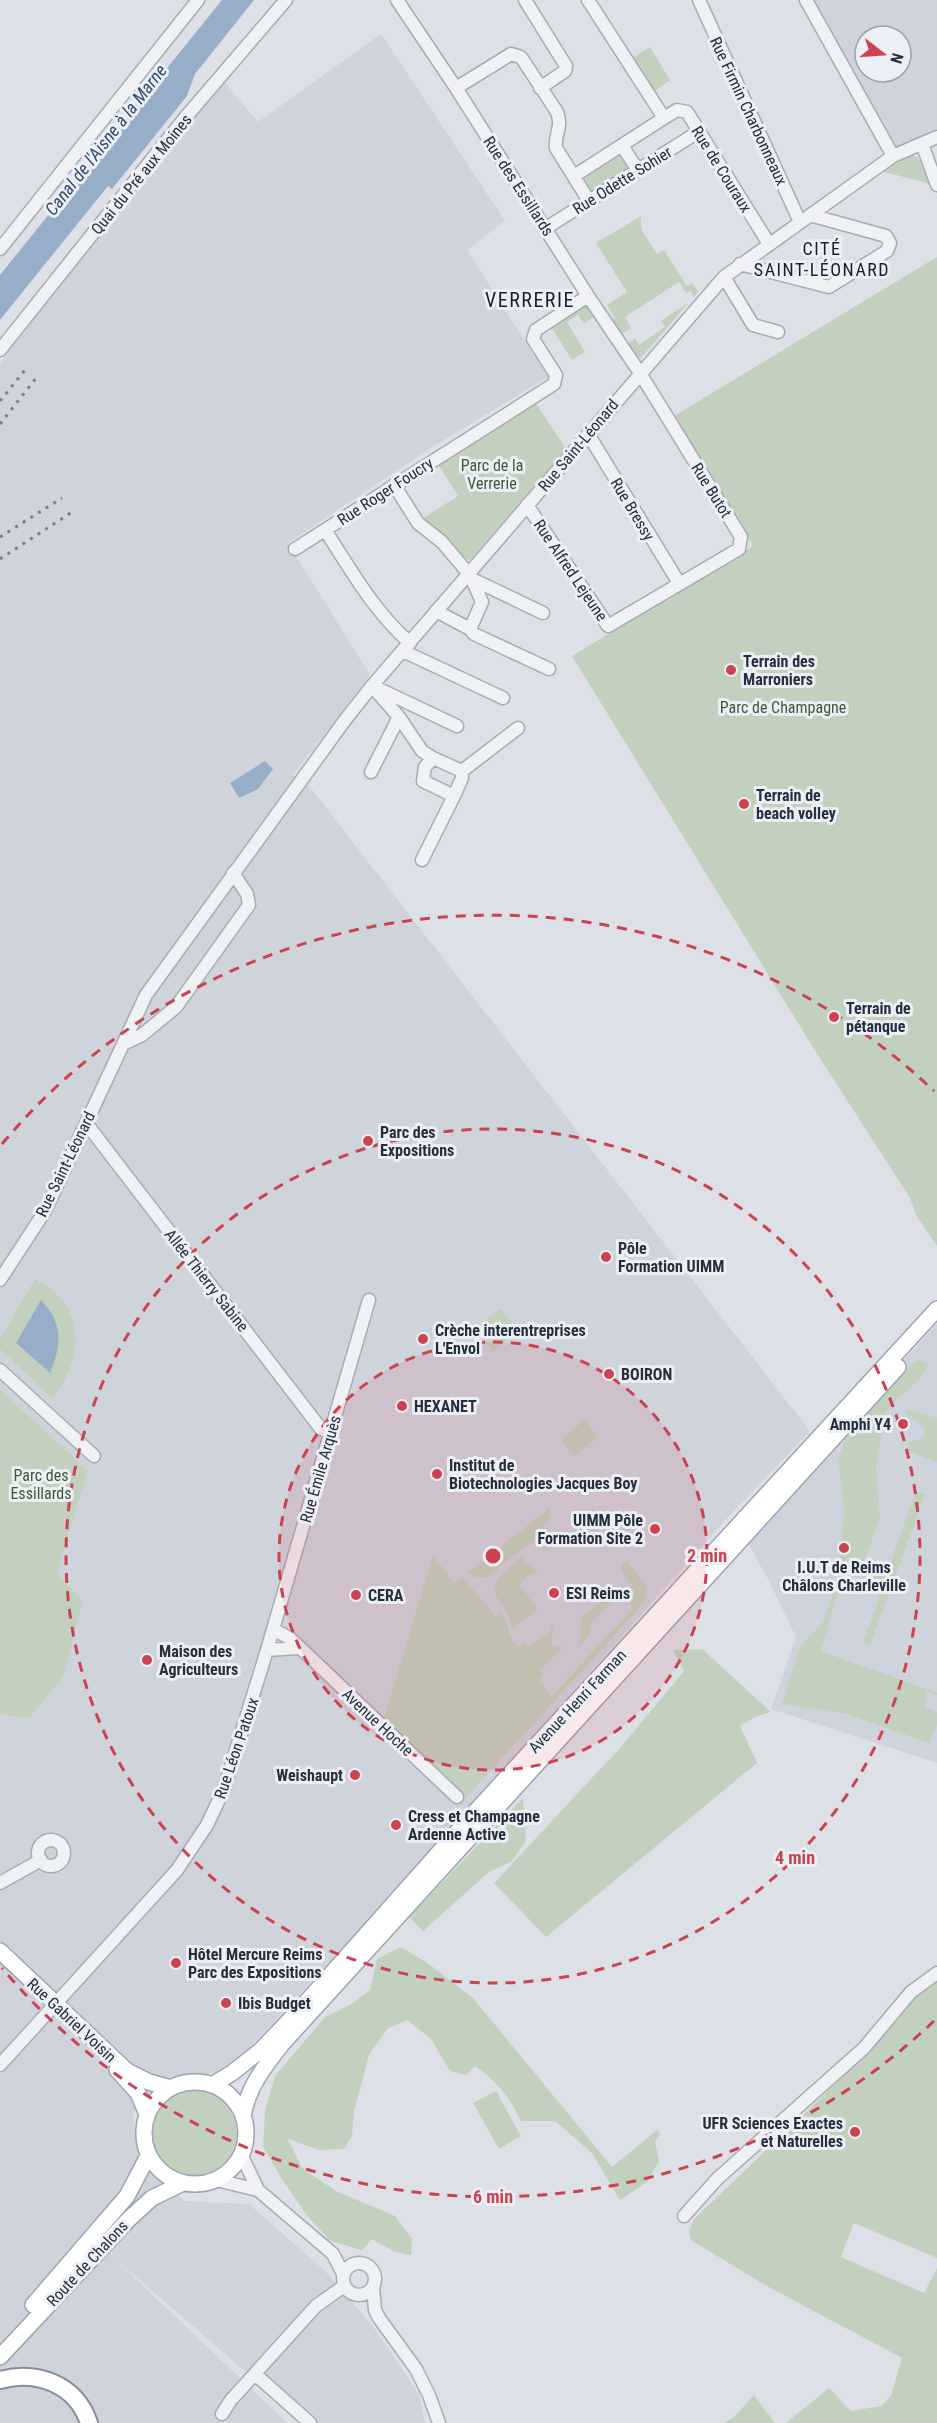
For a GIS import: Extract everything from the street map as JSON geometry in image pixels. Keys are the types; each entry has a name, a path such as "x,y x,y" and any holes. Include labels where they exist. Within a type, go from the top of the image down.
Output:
{"highway":[{"path":"0,2380 14,2376 29,2376 59,2385 80,2404 89,2423"}],"main road":[{"name":"Avenue Henri Farman","path":"212,2085 232,2073 261,2050 306,2002 476,1812 937,1309"},
{"name":"Avenue Henri Farman","path":"243,2116 247,2096 255,2080 282,2044 937,1324"},
{"name":"Rue Gabriel Voisin","path":"0,1951 52,2006 127,2071 149,2082 171,2088"},
{"path":"0,1964 52,2006 122,2076 138,2093 147,2114"},
{"path":"192,2082 212,2085 230,2097 243,2116 246,2135 241,2154 234,2166 216,2180 199,2184 183,2183 161,2172 148,2156 144,2138 147,2114 156,2100 171,2088 192,2082"},
{"name":"Route de Chalons","path":"0,2341 127,2196 148,2156"},
{"name":"Route de Chalons","path":"0,2356 128,2220 152,2198 183,2183"}],"street":[{"path":"0,249 198,0"},
{"name":"Quai du Pré aux Moines","path":"0,350 184,119 286,0"},
{"name":"Rue des Essillards","path":"397,0 640,373"},
{"path":"525,0 566,66 565,71 540,88"},
{"path":"574,176 623,147 664,118 588,0"},
{"name":"Rue Firmin Charbonneaux","path":"699,0 805,218"},
{"path":"806,0 893,156"},
{"path":"456,88 511,54 521,57 557,112 561,122 555,141 556,148 589,201"},
{"name":"Rue de Couraux","path":"664,118 677,110 687,112 768,244"},
{"name":"Rue Odette Sohier","path":"546,228 698,132"},
{"name":"Rue Saint-Léonard","path":"0,1280 45,1211 146,995 372,686 436,611 470,577 527,505 724,277 893,156 937,137"},
{"path":"922,144 937,185"},
{"path":"623,147 637,170"},
{"path":"740,264 830,287 887,251 890,243 886,236 805,218"},
{"path":"724,277 753,325 778,332"},
{"name":"Rue Roger Foucry","path":"295,549 554,384 556,375 533,339 536,330 588,296"},
{"name":"Rue Butot","path":"640,373 741,537 739,549 679,583"},
{"name":"Rue Bressy","path":"588,434 679,583"},
{"path":"394,485 418,523 442,542 470,577 482,602 470,629"},
{"name":"Rue Alfred Lejeune","path":"527,505 608,626 679,583"},
{"path":"325,530 366,596 406,647 503,698"},
{"path":"470,577 543,613"},
{"path":"436,611 470,629 474,634 549,669"},
{"path":"372,686 399,717 422,751 462,771"},
{"path":"372,686 457,726"},
{"path":"371,772 399,717"},
{"path":"462,771 518,728"},
{"path":"433,758 425,767 423,781 453,796"},
{"path":"422,860 462,778 462,771"},
{"path":"123,1044 142,1035 176,1007 249,905 247,894 233,873"},
{"name":"Allée Thierry Sabine","path":"86,1123 321,1429 330,1433"},
{"name":"Rue Émile Arquès","path":"270,1639 369,1300"},
{"path":"0,1370 94,1456"},
{"path":"270,1639 298,1648"},
{"name":"Avenue Hoche","path":"270,1639 291,1639 457,1797"},
{"name":"Rue Léon Patoux","path":"0,2065 177,1870 207,1825 224,1789 270,1639"},
{"path":"0,1883 41,1860"},
{"path":"684,2216 717,2179 864,2048 911,1992 937,1973"},
{"path":"241,2154 258,2190 333,2254 368,2265 375,2279 373,2287 375,2310"},
{"path":"216,2180 258,2190"},
{"path":"333,2254 353,2294 365,2294 373,2287"},
{"path":"222,2414 316,2306 344,2280 350,2265 356,2263"},
{"path":"359,2295 375,2310 416,2369 439,2423"},
{"path":"255,2374 310,2423"}],"shaded area":[{"path":"810,0 937,0 937,131 899,148 891,146 857,84 913,84 913,24 853,24 853,78"},
{"path":"381,34 505,221 467,250 548,377 426,451 288,543 370,675 293,775 307,783 810,1431 731,1514 382,1905 265,2032 228,2068 209,2074 159,2080 133,2112 139,2162 184,2201 249,2204 324,2270 372,2325 419,2394 425,2423 305,2423 113,2257 287,2423 0,2423 0,1715 29,1718 57,1573 88,1472 0,1389 0,363 222,79 258,122"},
{"name":"I.U.T de Reims Châlons Charleville","path":"937,1324 937,1763 771,1709 796,1637 748,1541 748,1532"}],"green space":[{"path":"650,47 670,80 653,92 631,59"},
{"path":"617,154 627,166 625,172 592,193 589,191 581,177"},
{"path":"913,155 918,158 930,184 881,171"},
{"path":"641,216 641,229 657,254 664,250 687,286 692,283 698,292 694,297 690,291 686,293 679,282 625,317 631,328 620,335 611,321 615,318 607,305 627,292 596,243"},
{"name":"Parc de Champagne","path":"937,257 937,1246 917,1217 910,1198 814,1049 572,656 753,546 674,416"},
{"path":"689,302 641,358 636,356 627,344 635,338 639,345 665,327 661,321"},
{"path":"587,305 594,317 584,323 578,315 567,322 585,352 572,360 551,327"},
{"name":"Parc de la Verrerie","path":"535,402 566,449 470,560 463,559 444,536 422,519 458,496 438,464"},
{"path":"35,1279 52,1290 64,1303 72,1318 75,1333 75,1350 71,1367 52,1399 0,1349 0,1338"},
{"path":"500,1308 518,1331 493,1352 476,1328"},
{"path":"919,1360 928,1364 925,1372 885,1414 876,1468 880,1518 862,1568 885,1577 916,1492 925,1495 870,1645 863,1642 884,1584 847,1571 842,1575 839,1574 844,1511 838,1459 846,1438 911,1364"},
{"name":"Parc des Essillards","path":"0,1389 88,1471 57,1573 83,1601 63,1677 29,1718 0,1715"},
{"path":"907,1410 937,1418 937,1462 908,1451 909,1441 920,1440 925,1434 924,1428 905,1412"},
{"path":"585,1419 598,1437 574,1456 561,1440"},
{"path":"551,1507 549,1520 542,1524 556,1543 544,1552 540,1546 531,1542 487,1577 475,1578 467,1573"},
{"path":"433,1555 454,1583 462,1577 496,1616 502,1612 509,1630 508,1634 518,1647 524,1643 528,1647 551,1630 550,1627 554,1624 551,1645 563,1647 540,1671 543,1675 538,1680 552,1696 633,1608 630,1604 634,1591 620,1569 626,1560 647,1587 644,1600 635,1613 465,1799 383,1722"},
{"path":"520,1557 538,1571 521,1581 520,1585 539,1611 536,1610 512,1629 507,1612 495,1595 494,1586 498,1578"},
{"path":"836,1583 840,1584 821,1651 937,1693 937,1695 927,1692 925,1698 928,1700 925,1707 937,1712 937,1724 927,1750 929,1743 847,1714 782,1704 800,1647 823,1622"},
{"path":"622,1586 626,1594 624,1598 619,1594 588,1627 592,1631 578,1648 582,1616"},
{"path":"702,1649 771,1712 757,1716 740,1726 757,1763 546,1937 494,1883 619,1749 684,1671 673,1650"},
{"path":"523,1798 526,1841 511,1862 489,1872 423,1931 409,1917"},
{"path":"401,1947 429,1964 473,1998 612,2167 657,2130 660,2134 655,2142 659,2161 647,2182 620,2200 592,2153 555,2121 521,2121 497,2084 475,2066 467,2075 450,2071 431,2039 407,2020 387,2029 369,2055 354,2111 352,2136 344,2149 319,2150 288,2139 302,2168 336,2191 395,2216 412,2239 411,2255 395,2252 372,2239 362,2250 330,2241 307,2215 281,2178 263,2146 265,2111 275,2076 325,2017 352,2004 370,1990 377,1959"},
{"name":"UFR Sciences Exactes et Naturelles","path":"937,1973 937,2258 854,2223 841,2257 924,2293 937,2268 937,2423 786,2423 829,2388 851,2411 881,2406 891,2396 902,2358 763,2284 691,2240 689,2231 694,2219 822,2097"},
{"path":"194,2090 210,2094 224,2103 233,2117 237,2133 233,2149 224,2163 210,2172 194,2176 178,2172 164,2163 155,2149 151,2133 155,2117 164,2103 178,2094"},
{"path":"496,2091 521,2136 499,2149 473,2103"},
{"path":"754,2395 775,2423 724,2423 734,2417"}],"water":[{"path":"222,0 254,0 195,74 187,96 112,189 108,186 0,320 0,275"},
{"path":"265,761 273,769 258,789 239,798 230,783"},
{"path":"41,1300 53,1317 58,1334 57,1353 50,1373 16,1343"}],"railway":[{"path":"0,401 25,370"},
{"path":"0,424 37,377"},
{"path":"0,537 62,498"},
{"path":"0,559 72,512"}],"place":[{"name":"Terrain des Marroniers","path":"731,670"},
{"name":"Terrain de beach volley","path":"744,804"},
{"name":"Terrain de pétanque","path":"834,1017"},
{"name":"Parc des Expositions","path":"368,1141"},
{"name":"Pôle Formation UIMM","path":"606,1257"},
{"name":"Crèche interentreprises L'Envol","path":"423,1339"},
{"name":"BOIRON","path":"609,1374"},
{"name":"HEXANET","path":"402,1406"},
{"name":"Amphi Y4","path":"903,1424"},
{"name":"Institut de Biotechnologies Jacques Boy","path":"437,1474"},
{"name":"UIMM Pôle Formation Site 2","path":"655,1529"},
{"name":"I.U.T de Reims Châlons Charleville","path":"844,1548"},
{"name":"ESI Reims","path":"554,1593"},
{"name":"CERA","path":"356,1595"},
{"name":"Maison des Agriculteurs","path":"147,1660"},
{"name":"Weishaupt","path":"355,1775"},
{"name":"Cress et Champagne Ardenne Active","path":"396,1825"},
{"name":"Hôtel Mercure Reims Parc des Expositions","path":"176,1963"},
{"name":"Ibis Budget","path":"226,2003"},
{"name":"UFR Sciences Exactes et Naturelles","path":"855,2132"}],"district":[{"name":"CITÉ SAINT-LÉONARD","path":"822,259"},
{"name":"VERRERIE","path":"530,300"}],"water label":[{"name":"Canal de l'Aisne à la Marne","path":"106,140"}]}
